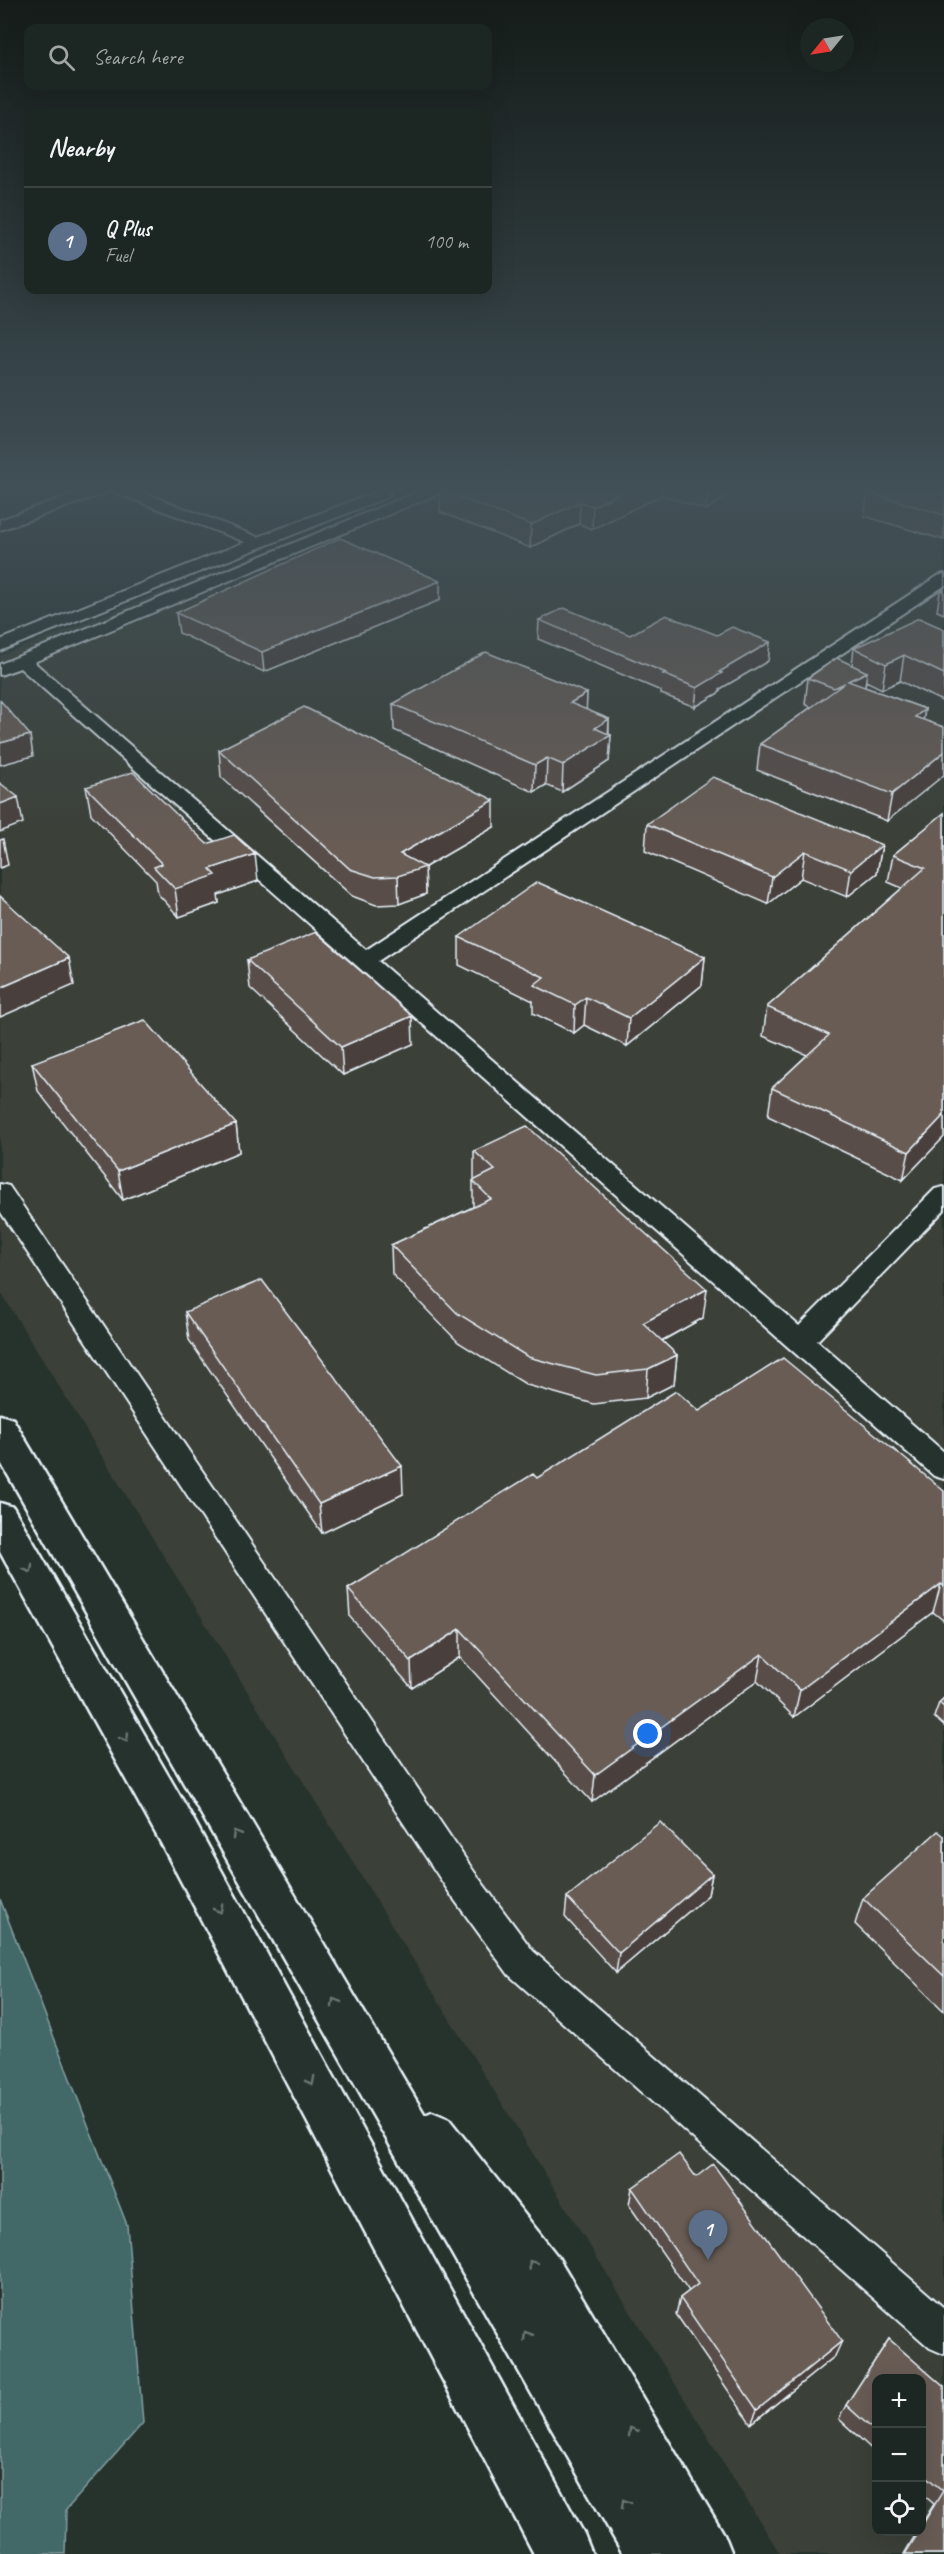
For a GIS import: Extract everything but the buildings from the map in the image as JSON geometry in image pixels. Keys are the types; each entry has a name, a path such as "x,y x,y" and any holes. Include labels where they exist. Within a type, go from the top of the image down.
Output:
{"highway":[{"path":"0,1430 654,2554"},
{"path":"0,1518 176,1829 564,2554"},
{"path":"355,2037 540,2275 704,2554"}],"street":[{"path":"0,646 104,604"},
{"path":"0,670 159,604"},
{"path":"365,960 905,604"},
{"path":"22,661 944,1468"},
{"path":"814,664 834,675"},
{"path":"0,1192 463,1884 521,1963 944,2334"},
{"path":"801,1341 944,1195"}],"shaded area":[{"path":"131,604 944,604 944,2554 780,2554 0,1291 0,656"}],"water":[{"path":"0,1899 127,2225 143,2423 66,2510 65,2554 0,2554"}],"place":[{"name":"Q Plus","path":"708,2260"}]}
